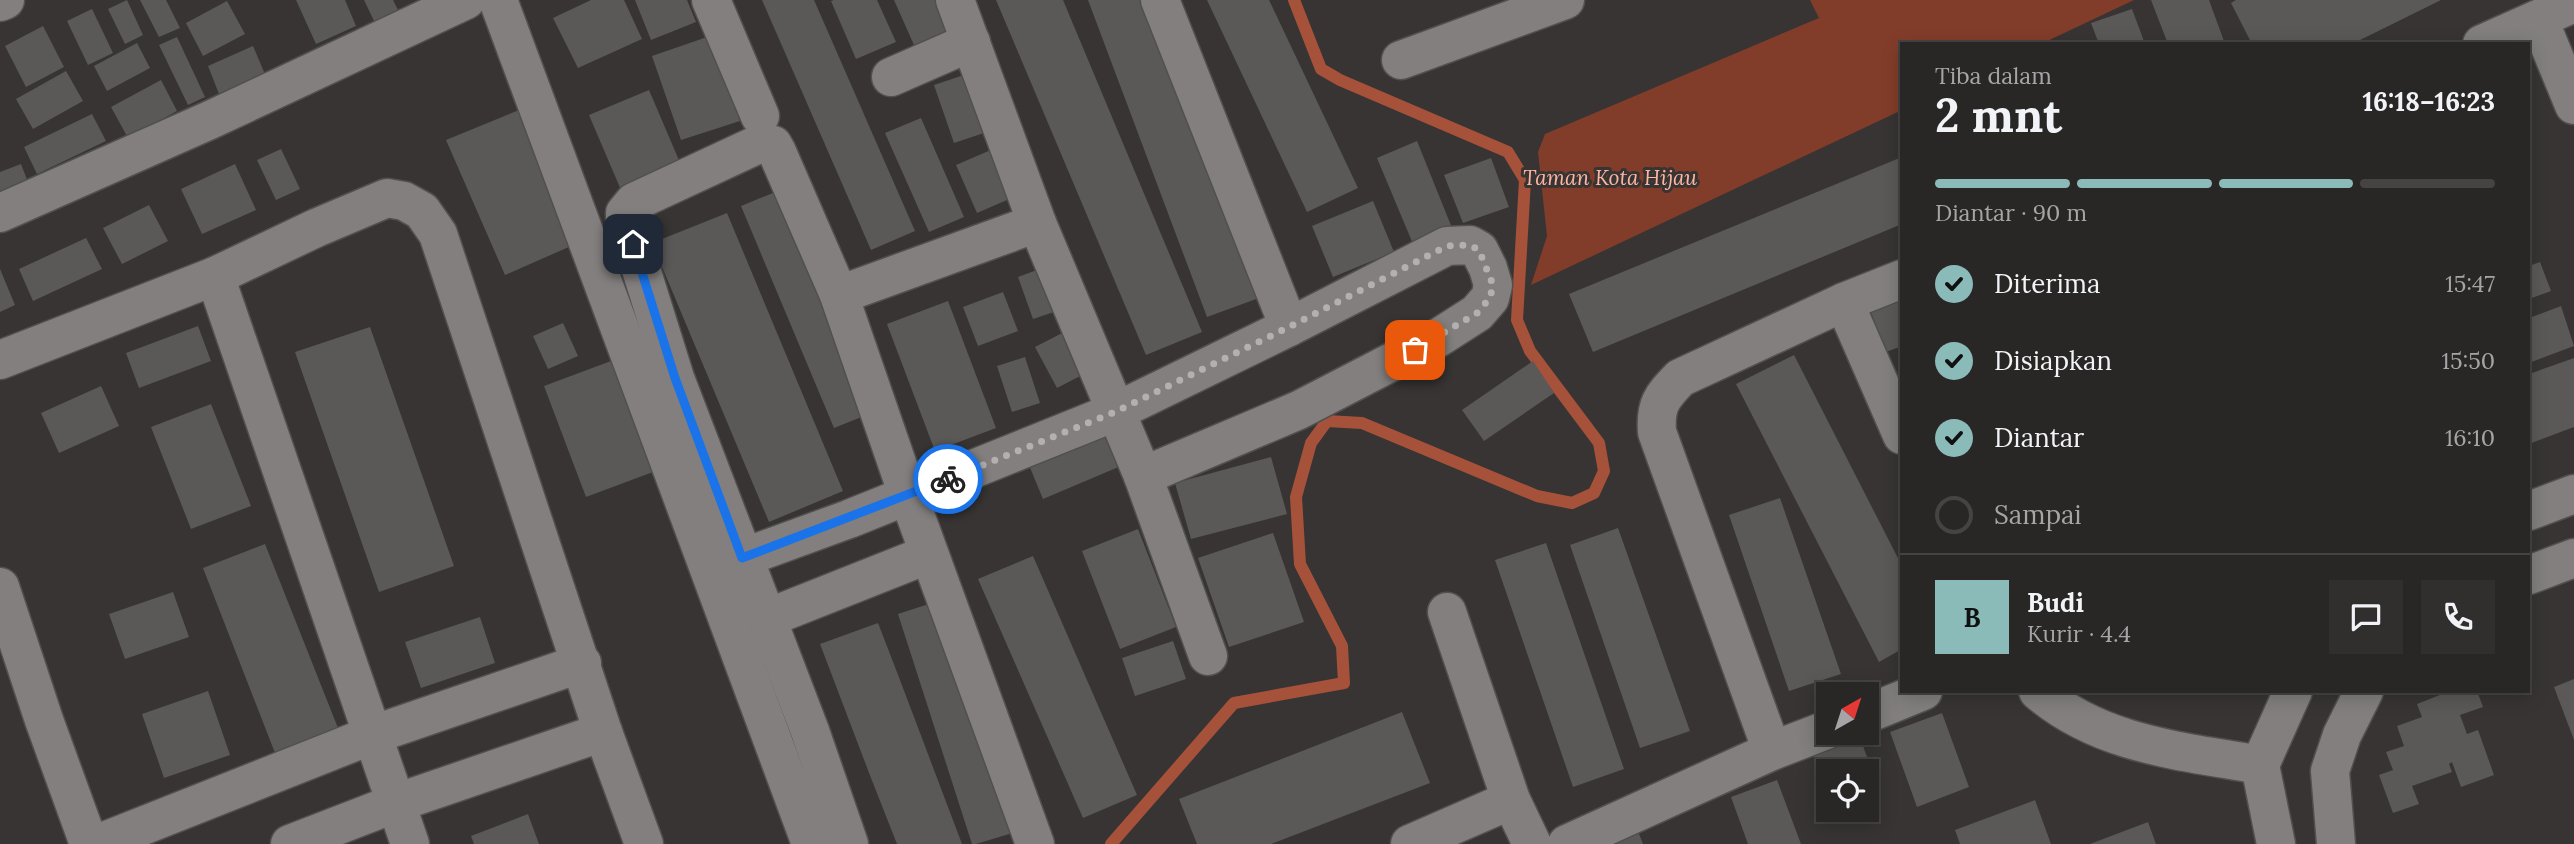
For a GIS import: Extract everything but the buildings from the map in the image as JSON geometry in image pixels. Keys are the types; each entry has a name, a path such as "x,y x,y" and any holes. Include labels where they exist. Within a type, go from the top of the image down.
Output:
{"street":[{"path":"0,213 222,114 466,0"},
{"path":"498,0 811,844"},
{"path":"711,0 760,116"},
{"path":"955,0 1037,223 1143,476 1208,656"},
{"path":"1160,0 1289,327"},
{"path":"1401,60 1565,0"},
{"path":"2487,42 2574,3"},
{"path":"2539,20 2574,105"},
{"path":"891,77 971,42"},
{"path":"849,844 810,731 675,378 625,213 634,202 763,142 768,142 777,152 839,295 929,554 1035,844"},
{"path":"0,360 215,275 387,198 404,201 422,211 438,234 603,732 644,844"},
{"path":"839,295 1037,223"},
{"path":"742,558 1115,412 1447,246 1470,245 1479,250 1493,285 1485,307 1438,338 1299,410 1143,476"},
{"path":"215,275 410,844"},
{"path":"1772,751 1657,432 1656,413 1666,394 1680,378 1844,302 1900,280"},
{"path":"1844,302 1900,430"},
{"path":"2530,510 2574,494"},
{"path":"765,619 929,554"},
{"path":"2530,575 2574,558"},
{"path":"0,587 89,844"},
{"path":"1447,612 1511,800 1532,844"},
{"path":"97,844 372,735 582,663"},
{"path":"1880,708 1918,693"},
{"path":"2040,693 2093,726 2136,743 2260,765"},
{"path":"2276,844 2260,765 2292,693"},
{"path":"2336,844 2330,771 2342,735 2363,693"},
{"path":"290,844 396,803 603,732"},
{"path":"1567,844 1772,751 1816,734"},
{"path":"1410,844 1511,800"}],"green space":[{"name":"Taman Kota Hijau","path":"1810,0 2134,0 2045,42 1900,42 1900,111 1531,285 1547,236 1538,152 1545,134 1819,18"}],"waterway":[{"path":"1111,844 1234,703 1344,683 1342,646 1300,564 1296,497 1311,443 1327,421 1362,423 1537,496 1572,503 1594,493 1604,471 1599,443 1530,351 1517,320 1525,180 1508,152 1340,80 1321,69 1294,0"}],"way so far":[{"path":"948,479 1115,412 1447,246 1470,245 1479,250 1493,285 1485,307 1415,350"}],"route":[{"path":"633,244 675,378 742,558 948,479"}]}
